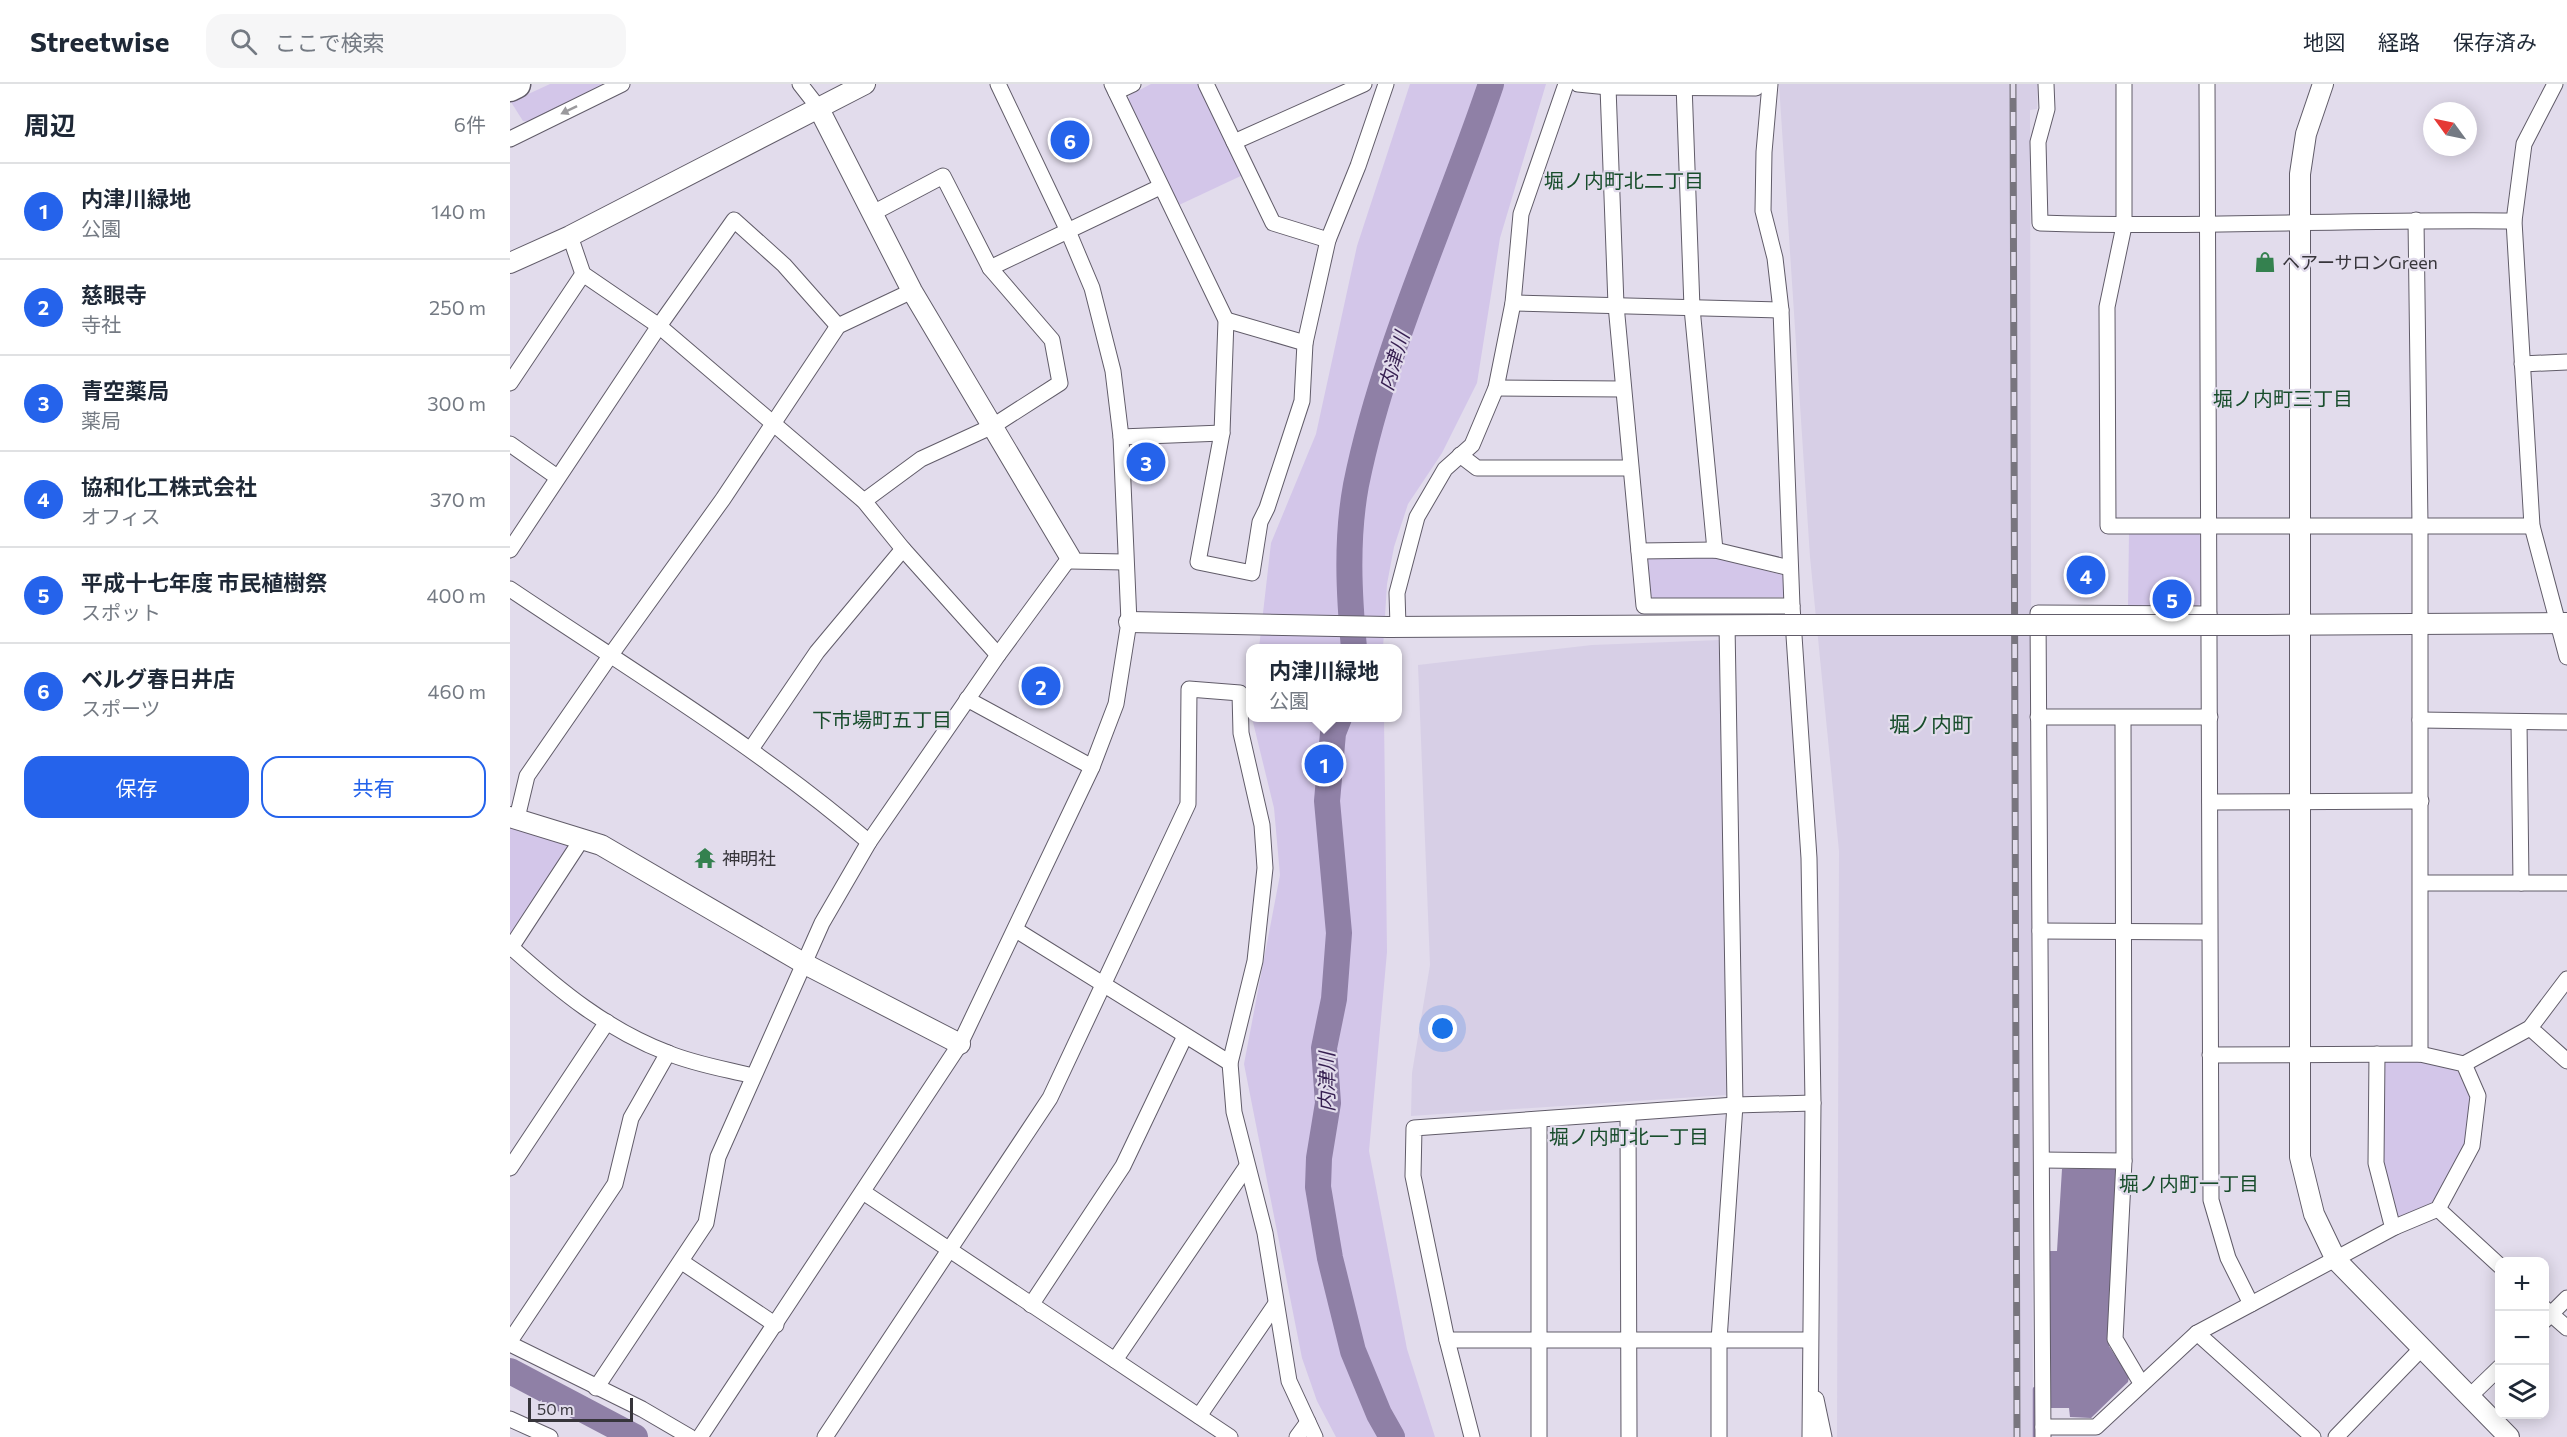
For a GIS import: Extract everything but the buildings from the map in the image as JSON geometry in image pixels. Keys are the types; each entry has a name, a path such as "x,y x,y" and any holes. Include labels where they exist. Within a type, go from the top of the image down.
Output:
{"highway":[{"path":"510,87 516,84"}],"street":[{"path":"510,139 622,84"},
{"path":"800,84 818,107 912,291 1070,559"},
{"path":"510,263 570,236 865,84"},
{"path":"700,1437 960,1044 1092,767 1116,704 1129,622 1121,437 1113,371 1102,317 1068,231 998,84"},
{"path":"1133,84 1114,88 1226,320 1222,434 1198,562 1252,573 1260,522 1267,508 1302,401 1305,343 1328,240 1358,166 1386,84"},
{"path":"1206,84 1273,223 1328,240"},
{"path":"1234,142 1364,84"},
{"path":"1393,627 1396,593 1417,517 1445,469 1472,445 1496,388 1513,303 1521,214 1566,84"},
{"path":"1578,84 1608,87 1756,88 1755,84"},
{"path":"1770,84 1764,152 1763,211 1775,258 1782,310 1790,568 1809,858 1813,1103 1810,1437"},
{"path":"2046,84 2047,109 2038,142 2040,223 2124,226 2300,225 2416,220 2514,221"},
{"path":"2124,84 2124,226 2107,307 2108,526 2532,526"},
{"path":"2208,84 2211,1200 2228,1258 2251,1305"},
{"path":"2324,84 2306,134 2300,174 2299,1054 2302,1167 2313,1214 2336,1260 2509,1437"},
{"path":"2555,84 2524,144 2514,221 2532,526 2563,623 2567,657"},
{"path":"1684,86 1692,308 1715,550"},
{"path":"1608,87 1616,305 1622,389 1644,606 1792,606"},
{"path":"864,501 921,459 993,426 1060,383 1052,340 990,268 944,176 873,213"},
{"path":"990,268 1160,186"},
{"path":"510,550 659,326 734,220 784,265 838,326"},
{"path":"2416,220 2420,525 2420,1054"},
{"path":"570,236 583,274 659,326 864,501 903,549 998,655"},
{"path":"510,383 583,274"},
{"path":"912,291 838,326 774,425 527,776 514,817 601,845 805,964 960,1044"},
{"path":"1513,303 1782,310"},
{"path":"1226,320 1305,343"},
{"path":"2522,364 2567,362"},
{"path":"1496,388 1622,389"},
{"path":"1121,437 1222,434"},
{"path":"510,444 557,477"},
{"path":"1460,455 1477,468 1630,468"},
{"path":"751,749 817,652 903,549"},
{"path":"1639,551 1715,550 1790,568"},
{"path":"1070,559 1125,562"},
{"path":"596,1388 706,1223 718,1156 822,923 869,842 998,655 1070,559"},
{"path":"510,589 751,749 814,795 869,842"},
{"path":"2209,614 2038,613 2043,1432 2096,1426 2197,1333 2395,1227 2438,1209 2472,1146 2478,1096 2464,1064"},
{"path":"1129,622 1393,627 1727,624 2563,623"},
{"path":"1719,1437 1719,1340 1735,1105 1727,624"},
{"path":"825,1437 1050,1098 1188,804 1190,689 1240,693 1241,733 1262,825 1264,868 1255,962 1230,1063 1234,1112 1265,1233 1289,1381 1315,1437"},
{"path":"967,699 1092,767"},
{"path":"2038,717 2123,719 2210,717"},
{"path":"2123,719 2126,931 2124,1161 2115,1339 2141,1383"},
{"path":"2420,720 2567,722"},
{"path":"2519,722 2521,883"},
{"path":"2210,802 2421,801"},
{"path":"582,839 511,948 566,996 607,1022 668,1053 753,1076"},
{"path":"2421,883 2567,883"},
{"path":"1016,930 1230,1063"},
{"path":"2040,931 2209,932"},
{"path":"2210,1055 2420,1054 2464,1064 2530,1028 2567,980"},
{"path":"510,1168 607,1022"},
{"path":"2530,1028 2567,1061"},
{"path":"1031,1305 1123,1166 1185,1036"},
{"path":"668,1053 631,1118 615,1185 510,1343 690,1437"},
{"path":"2378,1054 2376,1163 2391,1221 2395,1227"},
{"path":"1472,1437 1447,1340 1413,1176 1414,1128 1735,1105 1813,1103"},
{"path":"1628,1113 1629,1437"},
{"path":"1539,1120 1539,1437"},
{"path":"2042,1160 2124,1161"},
{"path":"1115,1360 1247,1166"},
{"path":"863,1192 1230,1437"},
{"path":"2438,1209 2495,1262"},
{"path":"682,1262 776,1324"},
{"path":"2549,1312 2567,1298"},
{"path":"1199,1416 1275,1305"},
{"path":"2549,1315 2567,1328"},
{"path":"2197,1333 2313,1437"},
{"path":"1447,1340 1810,1340"},
{"path":"2336,1437 2421,1349"},
{"path":"2469,1397 2495,1370"},
{"path":"1810,1375 1824,1437"},
{"path":"510,1419 550,1437"},
{"path":"1297,1437 1308,1422"}],"shaded area":[{"path":"550,84 606,84 529,122 523,121 511,102"},
{"path":"1151,84 1202,84 1245,174 1179,205 1128,99 1130,95"},
{"path":"1410,84 1546,84 1500,238 1477,383 1442,453 1408,504 1394,547 1387,584 1383,644 1259,644 1271,543 1316,434 1357,246"},
{"path":"1779,84 2038,84 2037,109 2030,110 2033,1437 1837,1437 1839,851 1810,557"},
{"path":"2129,533 2198,533 2202,538 2203,601 2198,606 2128,606"},
{"path":"1708,556 1783,575 1785,597 1654,599 1650,595 1646,560 1649,557"},
{"path":"1720,640 1722,642 1726,1095 1411,1116 1412,1073 1430,965 1418,665 1592,645"},
{"path":"1253,722 1384,722 1387,952 1369,1151 1407,1349 1435,1437 1336,1437 1317,1401 1302,1358 1244,1064 1280,875 1274,808"},
{"path":"510,826 569,845 510,934"},
{"path":"2385,1061 2420,1061 2457,1069 2463,1074 2471,1096 2467,1143 2433,1202 2401,1219 2395,1216 2381,1159 2381,1066"},
{"path":"2114,1168 2118,1173 2109,1346 2129,1377 2128,1382 2091,1418 2070,1417 2069,1408 2050,1408 2049,1251 2057,1251 2062,1169"}],"waterway":[{"name":"内津川","path":"1354,644 1350,587 1351,526 1356,485 1368,434 1399,333 1491,84"},
{"name":"内津川","path":"1337,722 1333,733 1327,801 1339,933 1334,999 1324,1048 1328,1103 1319,1158 1318,1187 1330,1258 1353,1351 1379,1414 1392,1437"},
{"path":"510,1371 635,1437"},
{"path":"2035,1389 2035,1437"}],"railway":[{"path":"2013,84 2017,1437"}],"place":[{"name":"ベルグ春日井店","path":"1070,140"},
{"name":"ヘアーサロンGreen","path":"2265,262"},
{"name":"青空薬局","path":"1146,462"},
{"name":"協和化工株式会社","path":"2086,575"},
{"name":"平成十七年度 市民植樹祭","path":"2172,599"},
{"name":"慈眼寺","path":"1041,686"},
{"name":"内津川緑地","path":"1324,764"},
{"name":"神明社","path":"705,858"}],"district":[{"name":"堀ノ内町北二丁目","path":"1624,180"},
{"name":"堀ノ内町三丁目","path":"2283,398"},
{"name":"下市場町五丁目","path":"882,719"},
{"name":"堀ノ内町","path":"1931,723"},
{"name":"堀ノ内町北一丁目","path":"1629,1136"},
{"name":"堀ノ内町一丁目","path":"2189,1183"}]}
